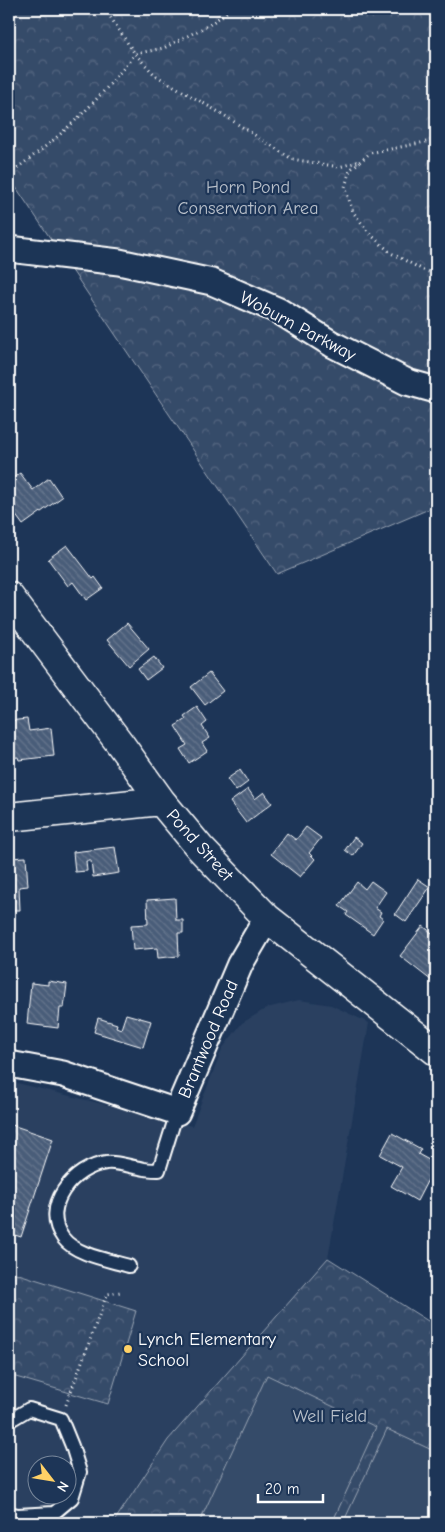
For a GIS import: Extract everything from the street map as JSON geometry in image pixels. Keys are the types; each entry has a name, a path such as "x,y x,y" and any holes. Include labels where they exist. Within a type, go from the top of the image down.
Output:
{"street":[{"name":"Woburn Parkway","path":"9,249 120,262 212,282 279,311 332,344 407,382 436,390"},
{"name":"Pond Street","path":"9,596 161,802 200,848 267,918 436,1050"},
{"path":"9,817 161,802"},
{"name":"Brantwood Road","path":"9,1064 63,1074 177,1112 240,964 267,918"}],"lane":[{"path":"129,1266 88,1254 63,1239 56,1225 55,1214 60,1197 68,1183 82,1170 106,1162 142,1169 159,1170 177,1112"},
{"path":"9,1421 29,1409 61,1419 80,1472 72,1498 54,1513 18,1515 9,1513"}],"path":[{"path":"105,9 135,54 156,75 292,158 339,167 361,160"},
{"path":"9,174 68,127 107,88 135,54 164,48 209,25 231,9"},
{"path":"436,140 370,153 350,170 345,187 353,212 370,234 391,253 425,271 436,274"},
{"path":"61,1419 107,1294 121,1292"}],"shaded area":[{"name":"Lynch Elementary School","path":"299,1000 331,1005 369,1023 328,1258 168,1440 112,1523 9,1523 9,1081 192,1126 222,1049 242,1023 267,1008"}],"green space":[{"name":"Horn Pond Conservation Area","path":"9,9 436,9 436,506 277,574 9,177"},
{"name":"Well Field","path":"328,1258 436,1326 436,1523 113,1523 168,1440"},
{"path":"9,1271 136,1311 108,1404 9,1375"},
{"path":"267,1375 376,1427 332,1523 199,1523"},
{"path":"387,1429 436,1452 436,1523 343,1523"}],"building":[{"path":"20,473 33,490 49,478 62,497 23,525 12,510 16,507 9,497 9,478 10,480"},
{"path":"67,545 93,579 95,577 103,588 86,600 73,582 68,586 48,559"},
{"path":"127,623 149,649 129,666 107,640"},
{"path":"154,657 162,668 146,680 138,669"},
{"path":"209,673 223,691 205,705 191,687"},
{"path":"197,707 207,722 202,726 210,738 202,743 207,751 189,763 180,749 187,745 175,726 186,719 184,716"},
{"path":"27,719 29,731 51,728 54,756 19,760 18,757 9,758 9,721"},
{"path":"240,770 248,782 236,791 227,779"},
{"path":"248,789 255,799 264,792 272,803 246,823 230,802"},
{"path":"306,827 321,838 309,853 315,859 300,877 271,854 287,833 296,840"},
{"path":"354,837 362,843 353,856 345,850"},
{"path":"115,847 119,873 93,877 91,861 86,861 87,871 75,872 73,852"},
{"path":"26,857 28,886 19,887 20,910 9,910 9,858"},
{"path":"418,879 430,887 406,922 395,914"},
{"path":"371,881 386,892 375,908 381,912 379,916 383,919 373,934 346,915 348,912 339,906 357,882 365,889"},
{"path":"175,898 176,920 183,920 183,933 178,933 179,956 158,958 157,948 133,950 131,925 148,924 147,900"},
{"path":"423,926 436,936 436,976 432,981 400,956"},
{"path":"48,981 67,984 64,1008 60,1008 58,1028 27,1024 31,983 48,985"},
{"path":"126,1014 151,1021 143,1047 94,1032 98,1018 117,1024 116,1027 121,1029"},
{"path":"9,1124 53,1139 21,1237 9,1233"},
{"path":"392,1133 421,1149 418,1154 436,1164 417,1201 391,1186 402,1167 380,1155"}],"place":[{"name":"Lynch Elementary School","path":"128,1349"}]}
